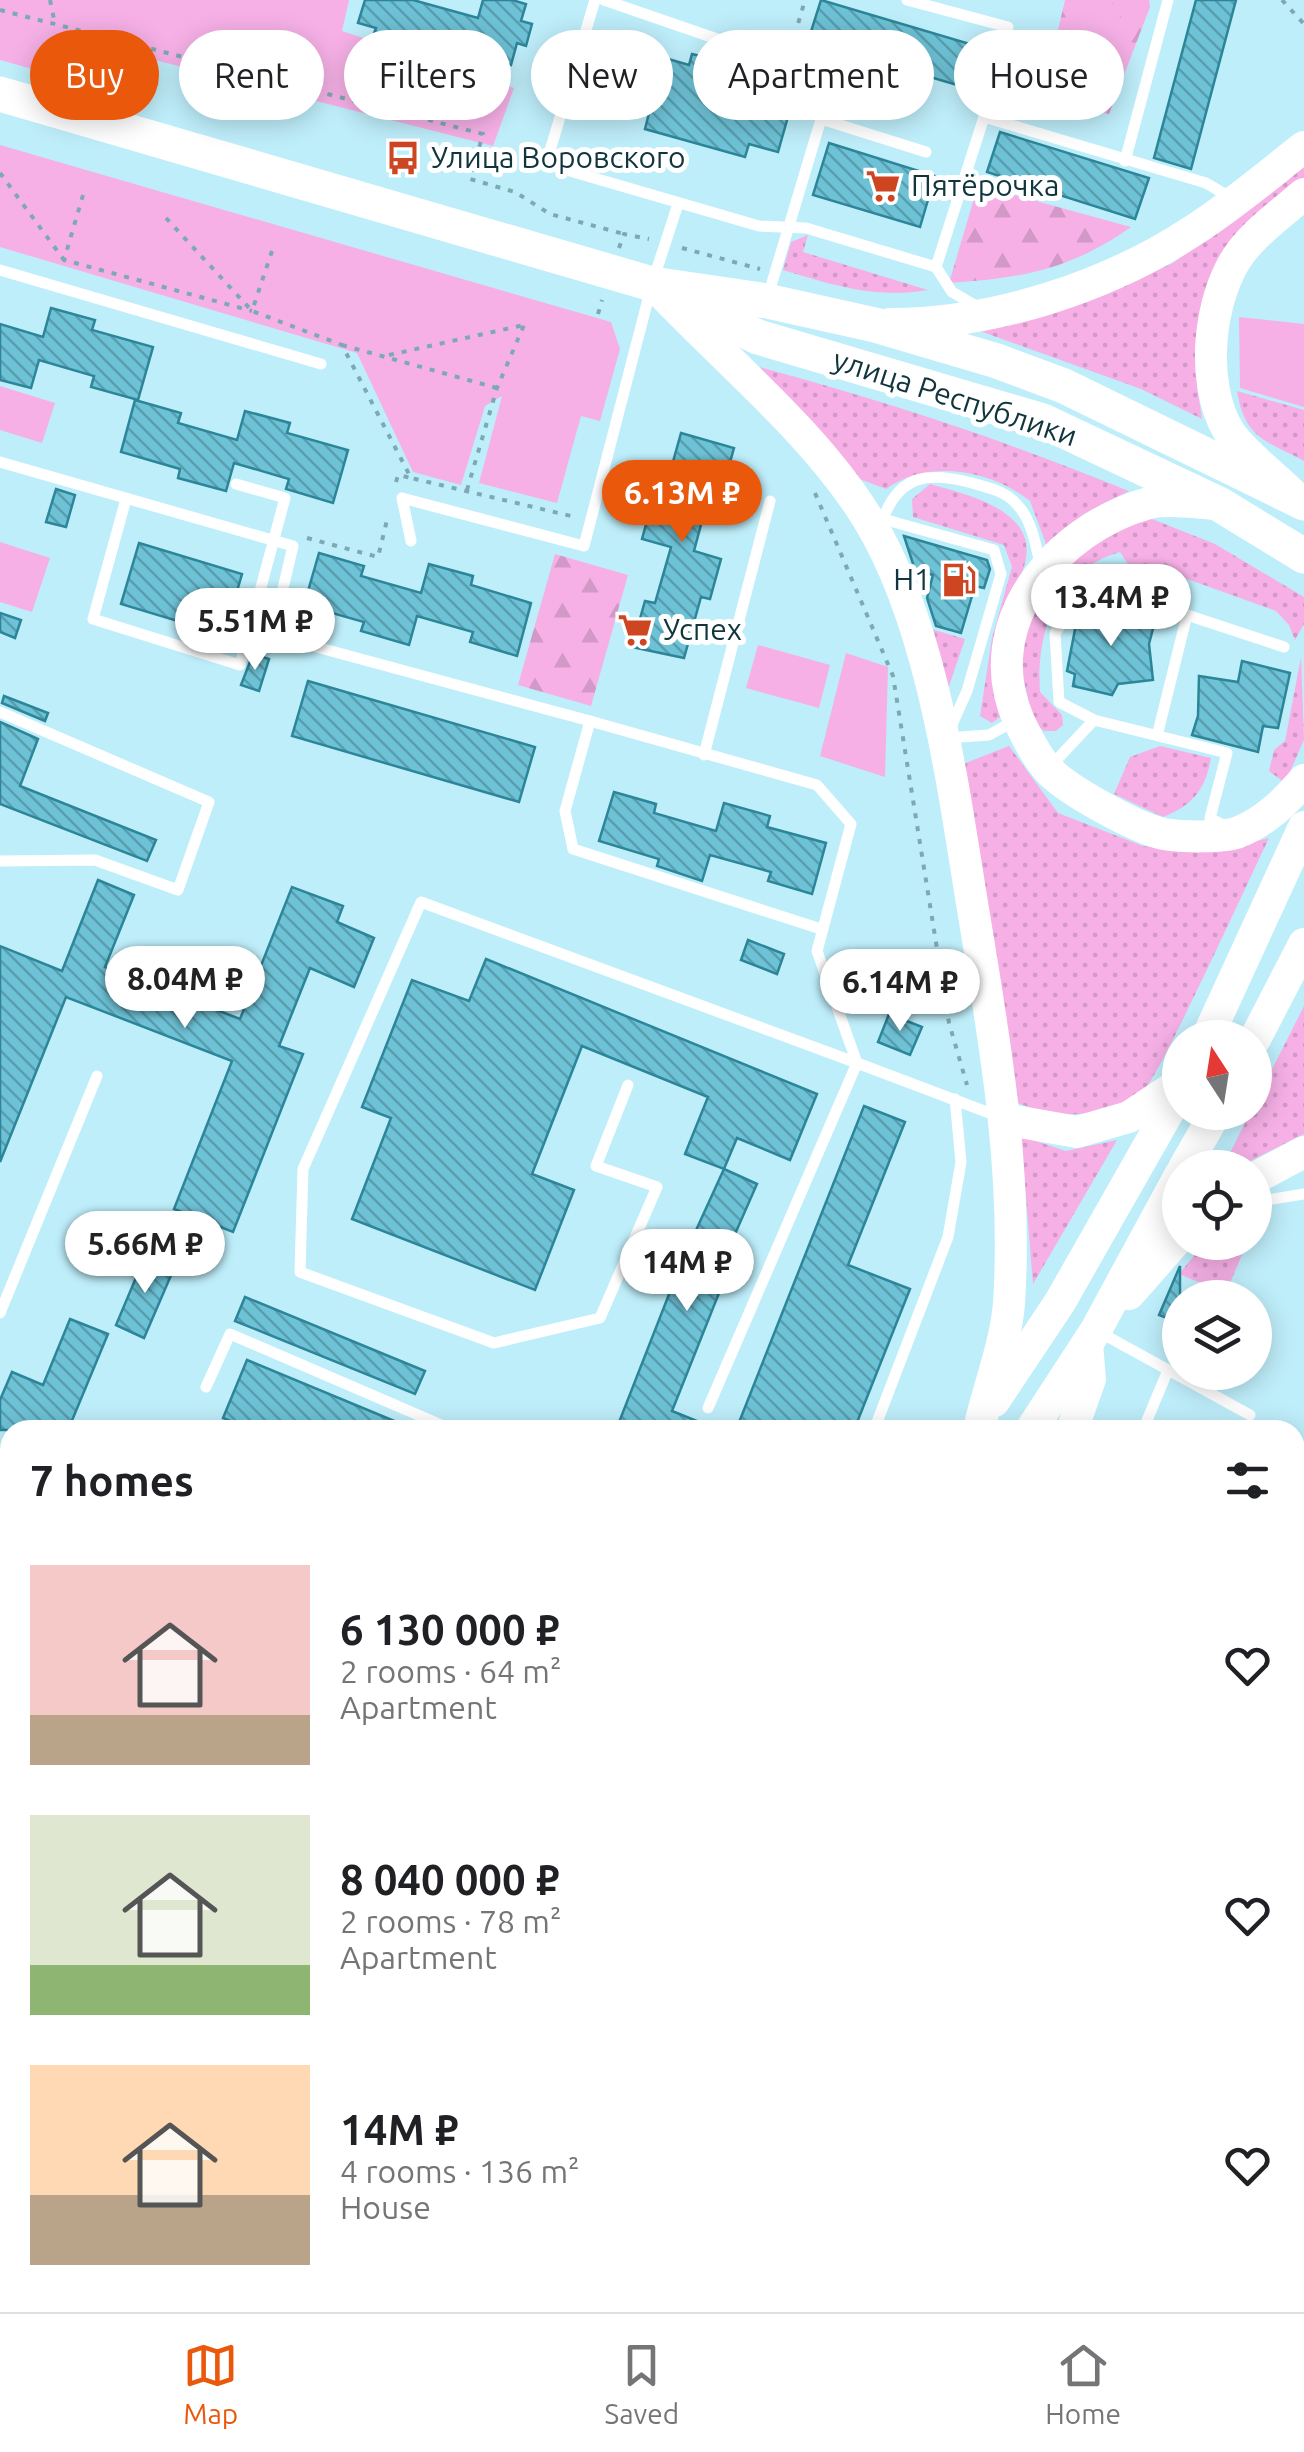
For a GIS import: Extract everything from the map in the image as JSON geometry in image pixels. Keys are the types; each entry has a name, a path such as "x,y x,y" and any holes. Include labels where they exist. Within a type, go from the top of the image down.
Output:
{"main road":[{"name":"улица Республики","path":"0,94 652,284 767,300 875,324 1064,386 1299,499"},
{"path":"875,324 943,324 1109,276 1193,232 1304,147"},
{"path":"1299,499 1230,435 1216,408 1213,344 1227,276 1242,252 1304,194"},
{"name":"улица Республики","path":"652,284 758,337 1044,421 1219,504 1304,556"},
{"path":"652,284 876,520 946,738 1004,1119 1011,1217 1008,1308 979,1420"},
{"path":"1219,504 1152,502 1113,516 1041,567 1018,612 1009,654 1018,719 1047,770 1102,806 1163,834 1237,833 1280,808 1304,780"},
{"path":"1215,1020 1304,827"},
{"path":"1265,1020 1304,944"},
{"path":"1004,1119 1077,1132 1128,1117 1162,1097"},
{"path":"981,1420 1060,1302 1162,1119"},
{"path":"1272,1169 1304,1152"},
{"path":"1038,1420 1091,1337 1162,1208"},
{"path":"1076,1420 1090,1379 1091,1337 1162,1256"}],"lane":[{"path":"595,0 546,164 759,226 806,228 936,266 952,292 990,312"},
{"path":"604,0 693,31"},
{"path":"906,0 1008,26 1007,30"},
{"path":"1125,161 1168,0"},
{"path":"767,300 821,120"},
{"path":"824,120 926,152"},
{"path":"936,266 983,120"},
{"path":"997,120 1206,183 1235,201"},
{"path":"410,541 402,498 584,546 652,284 678,204"},
{"path":"0,270 321,364"},
{"path":"0,462 275,535 293,546 272,635 817,785 850,824 817,951 856,1063 708,1408"},
{"path":"1018,719 989,735 946,738 967,691 1001,574 994,550 876,520 891,499 917,479 937,474 1005,492 1022,510 1041,567"},
{"path":"126,498 93,619 240,666 286,498 236,484"},
{"path":"704,755 770,501"},
{"path":"1237,833 1210,818 1227,753 1158,732 1094,720 1059,702 1055,632 1086,588 1187,615 1284,648"},
{"path":"1158,732 1187,615"},
{"path":"0,712 209,802 178,890 95,860 0,861"},
{"path":"1047,770 1094,720"},
{"path":"590,722 565,812 573,848 821,930"},
{"path":"628,1085 596,1166 658,1187 600,1318 494,1343 300,1272 302,1169 421,902 1004,1119"},
{"path":"0,1313 97,1076"},
{"path":"878,1420 948,1237 960,1162 955,1099"},
{"path":"1272,1199 1304,1194"},
{"path":"206,1387 230,1334 430,1420"},
{"path":"1091,1337 1162,1367"},
{"path":"1147,1420 1162,1384"},
{"path":"1204,1390 1250,1415"}],"path":[{"path":"50,0 54,24"},
{"path":"796,30 805,0"},
{"path":"1282,0 1304,24"},
{"path":"0,10 483,134 470,179 515,192 550,214 624,234"},
{"path":"0,173 64,260 252,311 342,345 498,388"},
{"path":"64,260 83,196"},
{"path":"166,218 252,311"},
{"path":"252,311 272,250"},
{"path":"384,356 524,325 498,388 466,490"},
{"path":"342,345 411,478"},
{"path":"394,491 398,475 571,516"},
{"path":"813,488 893,676 949,1023 973,1106"},
{"path":"275,535 378,557 390,508"}],"green space":[{"path":"0,0 349,0 342,31 344,108 324,103 324,30 179,30 179,66 159,61 159,30 30,30 30,68 0,60"},
{"path":"1065,0 1149,0 1150,7 1124,75 1124,30 1058,30"},
{"path":"1086,0 1124,5 1115,30 1074,30"},
{"path":"391,120 502,120 493,146"},
{"path":"0,145 611,322 620,349 600,421 581,416 557,503 479,483 502,396 485,406 461,485 413,472 357,353 0,247"},
{"path":"1304,165 1304,181 1198,346 1197,386 1202,419 1141,389 977,330 1084,303 1173,263"},
{"path":"978,185 1131,227 1087,253 1044,269 949,283"},
{"path":"808,235 803,252 928,290 872,292 783,270 791,242"},
{"path":"1239,317 1304,324 1304,407 1240,388"},
{"path":"759,367 946,423 1129,491 1084,514 1046,544 1030,501 996,481 939,471 902,480 886,489 854,477"},
{"path":"0,386 55,403 42,443 0,430"},
{"path":"1237,391 1304,410 1304,461 1251,429"},
{"path":"930,484 970,496 1006,514 1026,541 1000,717 992,723 980,716 992,638 1012,567 1004,545 913,517 912,499"},
{"path":"1147,517 1215,544 1304,597 1304,624 1295,640 1289,625 1276,611 1154,567 1131,569 1120,552 1098,561 1066,588 1047,626 1040,692 1062,715 1063,725 1056,731 1044,731 1032,713 1021,657 1025,629 1035,603 1050,581 1071,562"},
{"path":"0,542 50,558 32,612 0,602"},
{"path":"555,554 628,575 591,706 518,685"},
{"path":"924,627 965,639 945,698"},
{"path":"758,645 830,665 819,708 746,688"},
{"path":"846,653 888,667 885,777 820,756"},
{"path":"1301,657 1304,740 1285,783 1269,771 1274,750 1285,741"},
{"path":"1009,746 1058,813 1143,846 1212,852 1269,838 1183,1020 1162,1020 1162,1060 1152,1079 1143,1091 1127,1100 1079,1114 1046,1112 1013,1101 963,764"},
{"path":"1160,746 1211,758 1196,795 1163,817 1114,794 1130,757"},
{"path":"1304,1006 1304,1134 1272,1150 1232,1150 1242,1130 1272,1130 1272,1069"},
{"path":"1021,1136 1066,1151 1117,1140 1033,1284"},
{"path":"1191,1260 1240,1260 1231,1280 1193,1280 1179,1274"}],"building":[{"path":"365,0 413,0 478,18 483,0 512,0 526,4 521,21 532,24 526,46 517,43 511,65 511,30 375,30 358,23"},
{"path":"821,0 923,30 811,30"},
{"path":"1196,0 1236,0 1191,169 1154,158"},
{"path":"934,33 954,39 954,84 934,78"},
{"path":"692,54 693,120 787,120 778,152 749,144 745,157 645,129 647,120 673,120 673,60 689,65"},
{"path":"1000,132 1149,178 1135,219 987,172"},
{"path":"829,143 935,176 920,227 813,195"},
{"path":"51,308 95,320 92,330 153,347 138,400 91,387 94,376 39,360 31,388 0,380 0,324 43,337"},
{"path":"135,400 181,413 178,423 237,440 245,411 290,423 287,433 348,450 333,503 286,489 289,479 234,463 226,491 178,478 180,469 121,452"},
{"path":"681,433 734,448 721,494 710,491 694,551 721,559 710,599 701,597 684,658 632,647 645,601 655,603 671,547 642,539 655,492 664,494"},
{"path":"56,489 75,495 66,527 46,522"},
{"name":"Н1","path":"904,536 987,560 990,569 984,588 975,586 961,633 936,626 927,598 933,575 915,570"},
{"path":"139,543 242,574 224,635 121,604"},
{"path":"319,553 364,566 361,576 421,593 429,564 473,576 471,585 531,603 517,656 470,642 473,632 417,616 409,645 361,631 364,622 304,605"},
{"path":"1094,601 1156,617 1149,644 1153,680 1118,684 1112,695 1073,686 1075,674 1067,671 1077,619 1088,621"},
{"path":"0,613 21,620 15,638 0,632"},
{"path":"253,654 269,659 259,691 241,685"},
{"path":"1242,661 1290,673 1278,728 1263,726 1258,752 1192,735 1198,716 1199,676 1238,682"},
{"path":"308,681 535,747 519,802 292,736"},
{"path":"4,696 48,713 45,721 2,703"},
{"path":"0,722 38,739 20,786 156,840 147,861 0,804"},
{"path":"614,792 656,804 654,813 716,831 724,803 770,816 767,827 826,843 812,894 768,881 771,872 710,855 702,881 657,866 659,859 599,841"},
{"path":"98,880 134,895 105,967 240,1019 292,887 343,906 337,922 374,938 354,987 310,968 279,1046 303,1054 233,1232 174,1209 232,1061 66,997 0,1162 0,946 62,971"},
{"path":"748,940 784,954 777,974 741,960"},
{"path":"486,959 817,1094 790,1160 737,1138 724,1169 685,1154 708,1097 582,1046 532,1174 574,1190 535,1290 352,1219 391,1118 362,1107 412,980 469,1001"},
{"path":"889,1014 922,1027 910,1055 878,1042"},
{"path":"864,1106 905,1122 848,1265 910,1289 858,1420 740,1420"},
{"path":"724,1169 757,1184 717,1275 725,1278 672,1411 694,1420 620,1420 682,1261"},
{"path":"146,1254 175,1266 144,1338 116,1325"},
{"path":"245,1297 425,1371 415,1394 235,1321"},
{"path":"70,1319 108,1334 72,1420 0,1420 0,1400 12,1372 43,1385"},
{"path":"247,1360 392,1420 228,1420 223,1418"}],"place":[{"name":"Улица Воровского","path":"403,158"},
{"name":"Пятёрочка","path":"883,186"},
{"name":"Н1","path":"959,580"},
{"name":"Успех","path":"635,630"}]}
